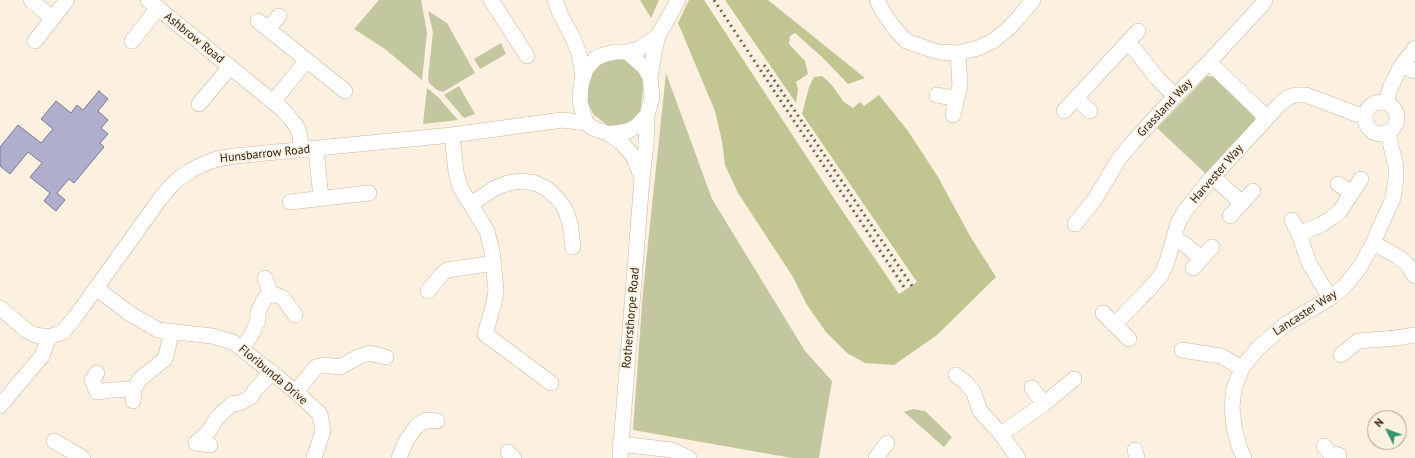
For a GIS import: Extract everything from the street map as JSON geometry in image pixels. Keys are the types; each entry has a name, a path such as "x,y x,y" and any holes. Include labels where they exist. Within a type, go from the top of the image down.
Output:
{"street":[{"path":"31,0 52,18"},
{"path":"35,41 67,0"},
{"path":"491,0 526,56"},
{"path":"555,0 578,53 583,77"},
{"path":"586,122 580,102 581,85 586,69 596,58 615,52 639,50 658,36 678,0"},
{"path":"877,0 883,12 895,29 906,40 938,52 958,53 978,48 993,41 1008,29 1033,0"},
{"name":"Grassland Way","path":"1075,224 1095,199 1119,158 1265,0"},
{"name":"Ashbrow Road","path":"132,40 153,4 273,102 290,118 300,136 301,150"},
{"path":"279,16 263,25 307,60 341,82"},
{"path":"1064,111 1138,32"},
{"path":"571,34 588,49 603,55"},
{"name":"Rothersthorpe Road","path":"620,451 646,145 647,115 652,97 650,77 658,36"},
{"path":"1128,44 1175,96"},
{"path":"1386,102 1391,86 1408,68 1415,48"},
{"path":"627,52 645,68 650,77"},
{"path":"953,115 960,85 958,53"},
{"path":"273,102 307,60"},
{"path":"1209,62 1267,118"},
{"name":"Ashbrow Road","path":"200,104 230,67"},
{"path":"937,95 956,99"},
{"name":"Harvester Way","path":"1114,325 1151,287 1160,275 1167,262 1178,223 1185,211 1213,177 1280,104 1289,97 1296,95 1306,96 1356,114 1365,115"},
{"path":"1076,98 1090,111"},
{"path":"562,120 580,102"},
{"path":"1386,102 1391,105 1397,114 1396,125 1388,133 1376,134 1367,127 1365,115 1370,106 1375,103 1386,102"},
{"path":"609,134 628,131 637,126 647,115"},
{"name":"Hunsbarrow Road","path":"49,337 63,332 160,199 177,180 190,171 212,161 229,157 452,135 562,120 586,122"},
{"name":"Rothersthorpe Road","path":"586,122 593,128 609,134 622,143 633,156 642,178"},
{"name":"Lancaster Way","path":"1244,458 1234,427 1232,407 1234,388 1242,368 1258,348 1286,324 1330,298 1344,287 1360,267 1373,243 1393,198 1396,167 1388,133"},
{"path":"452,135 456,172 460,187 487,231 494,263 496,290 494,303 485,334 551,384"},
{"path":"316,148 321,198"},
{"path":"1213,177 1242,203"},
{"path":"1299,234 1322,224 1340,211 1361,179"},
{"path":"471,204 495,188 508,183 521,181 535,183 547,189 558,198 565,209 570,223 573,247"},
{"path":"1338,184 1352,193"},
{"path":"1230,216 1253,191"},
{"path":"290,202 369,193"},
{"path":"1292,220 1299,234 1309,263 1330,298"},
{"path":"1172,240 1184,244 1197,263 1212,247"},
{"path":"1373,243 1397,256 1406,263 1415,276"},
{"path":"428,291 441,274 447,270 494,263"},
{"path":"265,278 269,296"},
{"name":"Floribunda Drive","path":"96,288 129,313 158,330 212,336 234,342 296,392 320,414 323,431 314,458"},
{"path":"242,349 253,332 258,320 258,312 265,298 273,294 283,298 295,315"},
{"path":"0,308 26,330 35,335 49,337 42,356 0,406"},
{"path":"1103,313 1129,339"},
{"path":"97,373 92,380 97,392 110,390 134,395 140,379 165,359 172,331"},
{"path":"1341,355 1358,341 1415,335"},
{"path":"1189,347 1221,356 1242,368"},
{"path":"296,392 316,367 324,364 340,367 358,356 370,353 386,357"},
{"path":"210,445 196,443 209,431 222,412 232,404 240,403 251,397 255,390 272,372"},
{"path":"956,375 966,383 974,393 980,411 1001,434 1018,458"},
{"path":"1001,434 1044,404 1074,378"},
{"path":"1032,388 1044,404"},
{"path":"399,458 406,441 416,427 426,420 437,421"},
{"path":"54,441 84,458"},
{"path":"876,458 887,443"},
{"path":"620,451 672,450 689,458"}],"green space":[{"path":"379,0 421,0 427,32 422,80 385,49 354,29"},
{"path":"640,0 659,0 651,18"},
{"path":"689,0 704,0 837,203 899,294 917,282 802,114 809,87 814,77 822,76 831,84 844,102 853,108 860,102 864,106 879,95 908,131 938,177 970,236 996,277 937,335 894,365 865,363 847,353 826,332 807,305 793,277 738,193 725,165 722,141 715,111 678,23"},
{"path":"725,0 768,0 865,78 848,84 822,57 795,33 790,36 789,44 805,61 808,74 796,82 798,90 796,103"},
{"path":"428,11 447,23 475,73 443,92 437,90 429,83 428,78 433,32"},
{"path":"501,43 506,54 480,69 474,59"},
{"path":"607,60 627,60 640,71 643,79 643,89 640,113 630,122 614,126 607,125 593,114 587,100 590,77 593,71"},
{"path":"666,73 712,199 805,351 832,381 819,458 792,458 633,430 643,291"},
{"path":"1207,76 1215,77 1254,114 1255,120 1206,174 1157,128"},
{"path":"459,86 475,114 464,118 444,95"},
{"path":"427,88 438,97 458,120 423,124"},
{"path":"913,409 925,411 952,437 944,447 904,412"}],"building":[{"path":"99,91 108,99 98,111 108,120 101,128 108,134 100,143 104,147 74,183 69,179 57,193 65,200 56,211 44,201 50,193 30,177 42,163 28,152 10,174 0,166 0,147 18,125 41,143 53,129 41,119 56,101 71,113 77,105 83,110"}],"railway":[{"path":"714,0 906,290"},
{"path":"764,65 912,286"}]}
